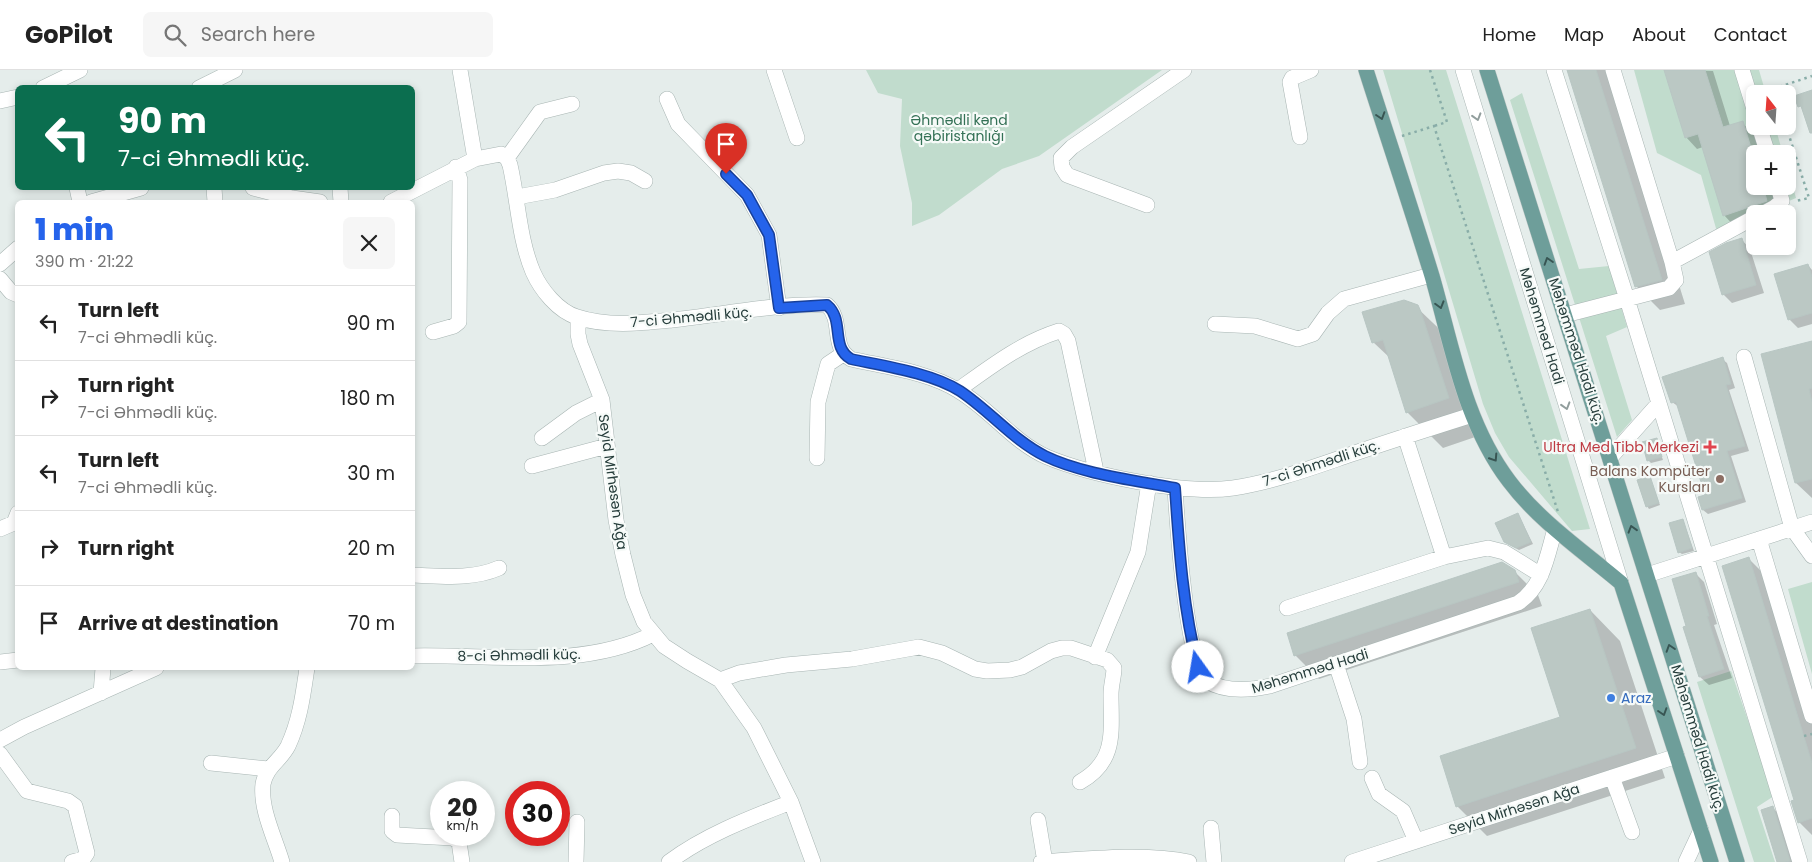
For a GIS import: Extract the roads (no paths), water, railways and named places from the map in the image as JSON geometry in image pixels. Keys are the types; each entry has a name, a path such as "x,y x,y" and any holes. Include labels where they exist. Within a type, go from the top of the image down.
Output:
{"main road":[{"path":"1366,70 1431,275 1472,415 1489,451 1509,481 1555,528 1621,583 1647,575"},
{"name":"Məhəmməd Hadi küç.","path":"1487,70 1737,862"},
{"name":"Məhəmməd Hadi küç.","path":"1621,583 1711,862"}],"street":[{"path":"63,83 80,70"},
{"path":"205,85 235,70"},
{"path":"460,70 475,159"},
{"path":"774,70 797,138"},
{"path":"1148,205 1067,175 1062,167 1061,158 1072,147 1184,70"},
{"path":"1300,137 1290,82 1292,78 1311,70"},
{"name":"Məhəmməd Hadi","path":"1463,70 1621,583"},
{"path":"1554,70 1627,299 1800,862"},
{"path":"1565,315 1669,288 1676,280 1613,70"},
{"path":"1742,70 1747,85"},
{"path":"0,101 15,98"},
{"path":"667,99 678,124 747,195 769,235 779,308"},
{"path":"507,158 540,112 572,104"},
{"path":"415,189 475,159 501,154 507,158 517,197 526,249 534,273 553,301 565,312 578,318"},
{"path":"433,332 454,326 459,322 460,180 456,167"},
{"path":"517,197 555,190 604,173 618,171 631,173 645,181"},
{"path":"98,200 134,190"},
{"path":"260,190 292,200"},
{"path":"395,200 413,190"},
{"path":"1777,205 1782,201 1780,195"},
{"path":"1672,262 1746,222"},
{"path":"0,264 15,251"},
{"path":"1215,324 1255,326 1298,339 1312,334 1328,313 1344,299 1431,275"},
{"path":"0,279 11,292 15,294"},
{"name":"7-ci Əhmədli küç.","path":"578,318 605,322 642,323 779,308 827,305 836,316 840,348 843,354 851,359 924,376 958,390 987,411 1019,441 1046,456 1075,467 1175,488 1231,488 1278,479 1472,415"},
{"name":"Seyid Mirhəsən Ağa","path":"578,318 580,344 602,400 616,520 631,587 644,622 664,646 720,680 754,728 791,802 813,862"},
{"path":"958,390 1014,350 1040,337 1058,331 1064,334 1068,341 1096,471"},
{"path":"818,458 818,402 828,364 843,354"},
{"path":"1744,356 1792,528 1812,556"},
{"path":"542,438 576,413 602,400"},
{"path":"1610,458 1659,403"},
{"path":"1404,436 1444,558"},
{"path":"532,466 607,446"},
{"path":"1095,657 1138,552 1149,483"},
{"name":"Məhəmməd Hadi","path":"1175,488 1180,558 1193,648 1198,667 1206,680 1218,686 1246,690 1270,686 1512,606 1528,596 1541,575 1555,528"},
{"path":"0,529 14,523 15,520"},
{"path":"1647,575 1812,522"},
{"path":"1759,539 1812,716"},
{"path":"1287,608 1444,558 1488,548 1504,552 1541,575"},
{"path":"415,575 460,577 484,574 499,568"},
{"name":"8-ci Əhmədli küç.","path":"415,656 570,657 607,651 636,642 653,634"},
{"path":"720,680 739,673 852,659 919,647 942,653 975,669 988,671 1010,670 1022,667 1051,651 1062,648 1095,657 1111,663 1114,668 1111,685 1111,739 1102,762 1095,773 1080,782"},
{"path":"0,662 15,660"},
{"path":"1336,664 1354,719 1360,762"},
{"path":"101,693 103,670"},
{"path":"0,740 24,727 152,670"},
{"path":"282,862 264,804 263,784 268,769 287,748 294,732 301,713 307,670"},
{"path":"0,754 27,791 68,801 75,806 87,853 83,859 72,862"},
{"name":"Seyid Mirhəsən Ağa","path":"1352,862 1677,756"},
{"path":"211,763 268,769"},
{"path":"1612,777 1632,832"},
{"path":"1372,778 1379,794 1404,811 1416,841"},
{"path":"669,862 682,852 746,820 791,802"},
{"path":"392,816 392,831 397,835 453,838 459,842 462,862"},
{"path":"1038,820 1043,862 1125,859 1173,859 1189,862"},
{"path":"576,862 577,822"},
{"path":"1211,828 1214,862"},
{"path":"1686,862 1701,830"}],"place":[{"name":"Ultra Med Tibb Merkezi","path":"1710,447"},
{"name":"Balans Kompüter Kursları","path":"1720,479"},
{"name":"Araz","path":"1611,698"}],"park label":[{"name":"Əhmədli kənd qəbiristanlığı","path":"959,128"}]}
